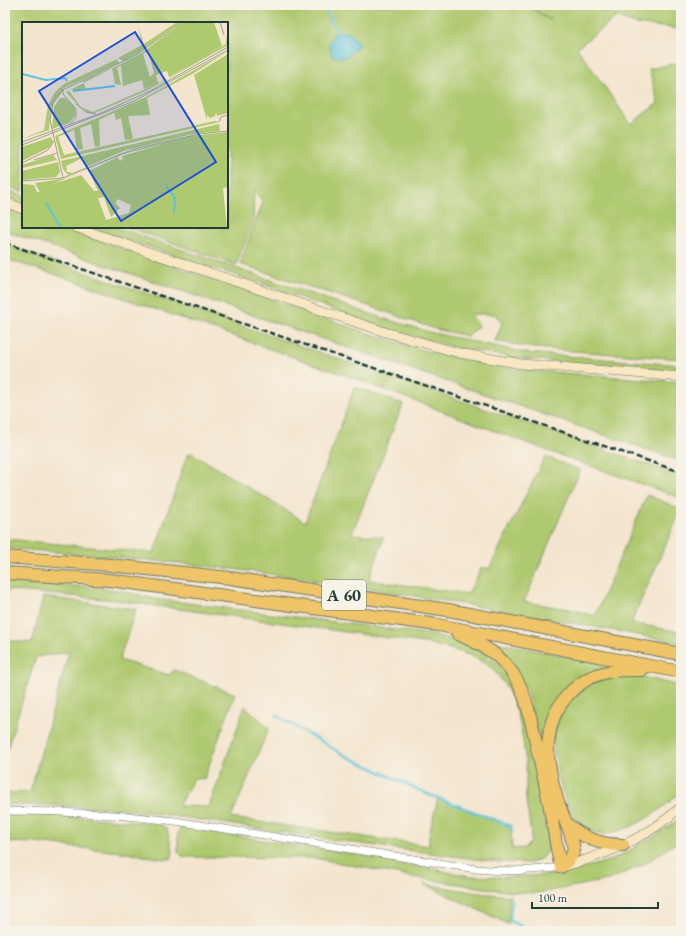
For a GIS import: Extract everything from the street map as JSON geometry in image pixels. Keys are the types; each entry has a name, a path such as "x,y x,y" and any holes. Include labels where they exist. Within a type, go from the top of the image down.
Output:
{"highway":[{"name":"A 60","path":"5,557 110,565 238,579 448,610 681,654"},
{"name":"A 60","path":"5,573 109,580 438,625 675,671"},
{"path":"438,625 479,643 490,650 507,665 521,688 527,705 548,798 556,848 561,867 568,861 574,851 557,798 549,760 548,748 551,724 558,708 564,699 579,684 602,673 616,670 675,671"},
{"path":"566,823 586,838 610,845 623,845"}],"main road":[{"path":"5,202 22,209"},
{"path":"78,228 385,332 459,353 522,364 681,377"},
{"path":"561,867 606,854 650,830 681,807"}],"street":[{"path":"5,811 74,812 175,821 476,869 518,871 561,867"}],"green space":[{"path":"5,5 526,5 551,20 528,5 595,5 604,12 597,5 681,5 681,29 635,24 613,16 615,18 577,48 631,124 658,103 649,69 681,62 681,359 534,348 495,341 502,323 495,314 471,314 479,326 467,336 435,329 240,264 263,202 254,190 253,223 236,265 130,228 228,228 228,22 22,22 22,192 5,185"},
{"path":"5,189 22,196 22,204 5,197"},
{"path":"5,207 22,214 22,228 63,228 368,333 427,351 466,360 514,369 681,382 681,461 5,231"},
{"path":"92,228 118,228 382,318 433,333 526,353 681,365 681,372 523,359 457,348 381,327 274,288"},
{"path":"5,245 681,476 681,498 551,452 359,380 66,278 5,259"},
{"path":"355,387 403,404 352,534 384,537 369,580 468,594 482,567 489,569 545,457 580,470 524,602 570,609 595,616 647,495 681,510 631,623 681,632 681,643 487,608 292,577 185,564 5,548 5,539 154,553 187,455 192,453 305,522"},
{"path":"5,579 118,590 155,599 428,634 467,643 479,649 500,665 512,680 519,695 528,730 549,837 549,848 542,858 530,863 498,862 362,844 127,809 45,805 5,805 5,793 30,792 69,652 36,657 5,756 5,640 32,643 43,597 136,609 119,660 169,675 174,670 235,694 204,779 194,778 178,806 209,807 245,706 269,728 231,818 429,846 429,835 438,798 511,826 512,849 524,848 531,842 526,800 525,755 522,732 516,710 507,689 493,669 469,655 425,643 114,600 5,590"},
{"path":"480,639 615,666 571,686 545,760 525,686"},
{"path":"614,675 634,675 681,686 681,792 658,811 641,822 623,830 602,834 594,832 577,822 566,803 559,781 555,759 554,740 555,731 560,718 571,700 587,687"},
{"path":"5,814 50,815 158,823 167,829 173,853 171,859 164,859 120,852 36,843 5,842"},
{"path":"681,818 681,839 645,864 608,880 538,893 511,892 412,877 315,858 183,857 178,852 178,832 183,826 261,840 360,855 469,876 508,877 549,875 584,868 611,860 650,839"},
{"path":"424,884 479,893 510,896 508,924"}],"water":[{"path":"336,31 350,33 359,44 347,57 332,57 329,42"}],"waterway":[{"path":"325,5 327,13 336,31"},
{"path":"276,715 344,755 430,795 511,826 512,832"},
{"path":"512,900 510,921 531,931"}],"railway":[{"path":"5,243 681,472"}]}
